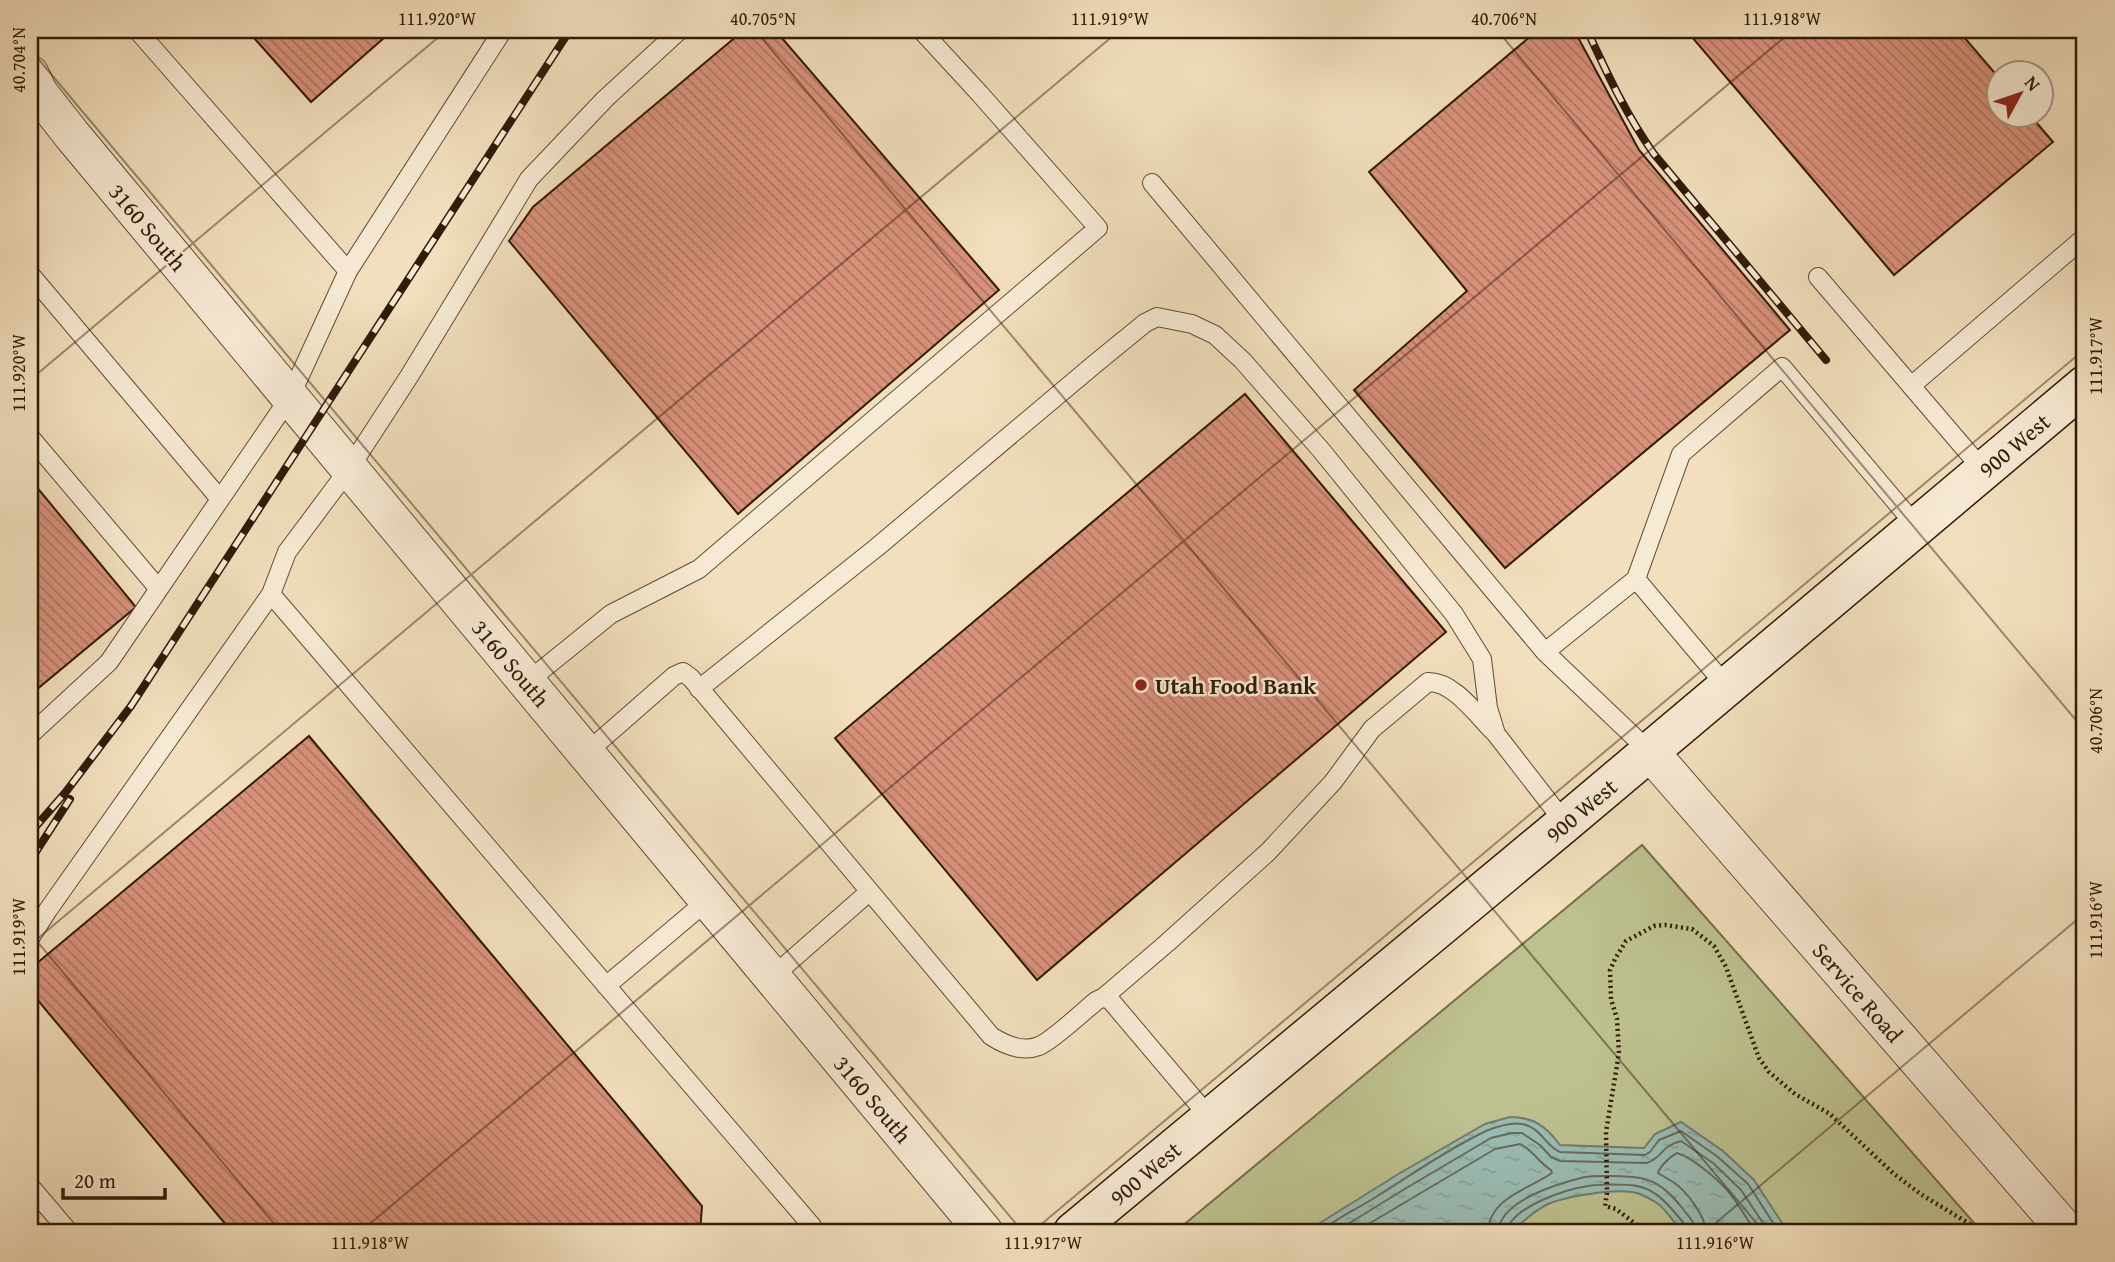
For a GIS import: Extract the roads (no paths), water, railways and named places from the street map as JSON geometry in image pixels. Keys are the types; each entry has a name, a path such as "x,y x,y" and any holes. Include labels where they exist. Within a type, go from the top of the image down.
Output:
{"main road":[{"name":"900 West","path":"1073,1232 1565,824 2085,384"}],"street":[{"name":"3160 South","path":"33,89 984,1232"},
{"name":"Service Road","path":"1650,752 2067,1232"}],"lane":[{"path":"137,30 348,271"},
{"path":"30,735 110,662 290,397 348,271 503,30"},
{"path":"30,938 47,910 271,594 287,552 349,469 410,375 529,179 605,99 680,30"},
{"path":"527,682 611,614 699,569 1098,228 920,30"},
{"path":"1152,183 1545,652 1650,752"},
{"path":"1912,386 2085,237"},
{"path":"30,274 220,499"},
{"path":"1818,277 1983,470"},
{"path":"699,689 876,548 1145,323 1157,317 1192,324 1215,334 1243,361 1329,460 1454,614 1482,659 1488,708 1496,734"},
{"path":"1545,652 1636,579 1681,454 1782,367 1917,527"},
{"path":"30,437 158,588"},
{"path":"1636,579 1727,687"},
{"path":"271,594 812,1226 813,1232"},
{"path":"586,753 674,676 683,672 992,1036 1020,1049 1039,1046 1104,997 1167,943 1268,852 1327,788 1372,729 1428,682 1448,686 1496,734 1565,824"},
{"path":"772,977 869,892"},
{"path":"606,986 708,900"},
{"path":"1104,997 1111,1001 1210,1118"},
{"path":"30,1186 69,1232"}],"water":[{"path":"1510,1117 1538,1124 1560,1145 1644,1148 1655,1134 1681,1122 1723,1151 1754,1180 1788,1232 1682,1232 1657,1203 1637,1193 1617,1192 1591,1194 1546,1205 1512,1232 1312,1232 1320,1223 1400,1173 1485,1124"}],"railway":[{"path":"30,833 65,793 131,706 570,30"},
{"path":"1587,30 1626,109 1654,154 1826,360"},
{"path":"30,861 70,799"}],"place":[{"name":"Utah Food Bank","path":"1141,685"}]}
